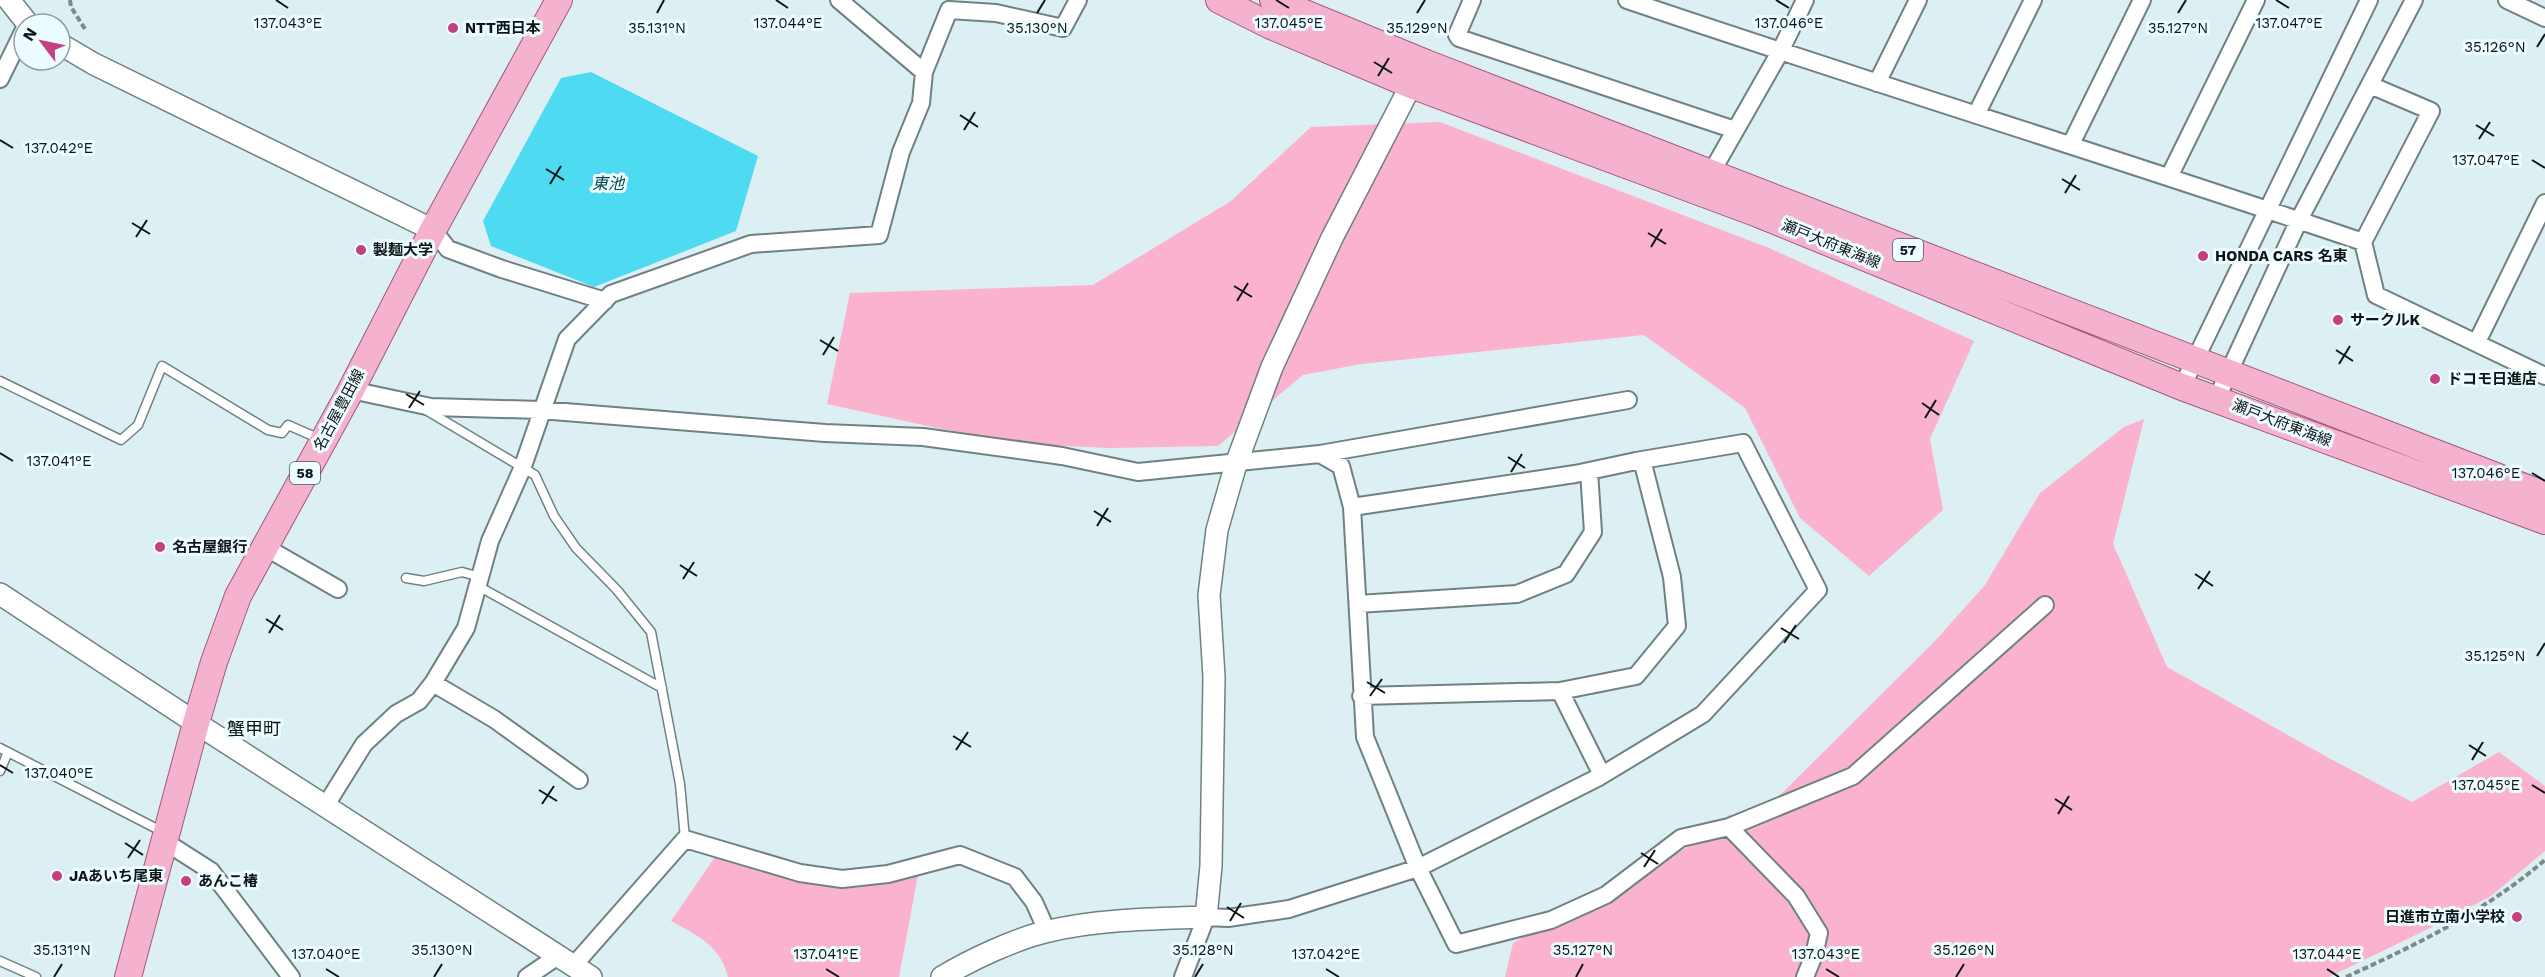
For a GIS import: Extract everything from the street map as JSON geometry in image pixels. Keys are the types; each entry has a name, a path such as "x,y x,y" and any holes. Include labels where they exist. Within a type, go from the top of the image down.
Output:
{"main road":[{"name":"名古屋豊田線","path":"128,977 196,723 214,662 238,596 351,390 433,230 559,0"},
{"name":"瀬戸大府東海線","path":"1219,0 1270,26 1411,85 1758,214 2182,387 2217,398 2545,521"},
{"name":"瀬戸大府東海線","path":"1273,0 1437,67 2195,362 2228,372 2545,495"}],"street":[{"path":"839,0 924,72"},
{"path":"326,805 363,744 396,714 419,701 433,683 466,628 490,542 522,469 540,410 567,339 611,294 751,244 879,235 901,152 921,103 924,72 949,10 997,7 1063,28 1078,0"},
{"path":"1472,0 1457,35 1459,38 1735,130"},
{"path":"1627,0 1780,52 1977,113 2363,242"},
{"path":"1711,173 1780,52 1805,0"},
{"path":"1877,83 1918,0"},
{"path":"1977,113 2033,0"},
{"path":"2071,144 2142,0"},
{"path":"2169,177 2256,0"},
{"path":"2182,387 2369,0"},
{"path":"2217,398 2299,220 2414,0"},
{"path":"2507,0 2545,18"},
{"path":"72,51 94,64 433,230 448,249 502,269 605,301"},
{"path":"0,79 12,54"},
{"path":"1183,977 1206,917 1211,866 1214,677 1209,595 1217,530 1236,464 1272,367 1332,238 1411,85"},
{"path":"2370,85 2431,111 2363,242 2376,295 2545,376"},
{"path":"2476,342 2545,203"},
{"path":"351,390 431,406 540,410 825,433 923,437 1062,456 1138,472 1320,454 1628,400"},
{"path":"942,977 962,965 1047,931 1115,921 1228,918 1289,909 1418,868 1602,776 1703,714 1818,590 1743,443 1589,471 1352,507"},
{"path":"1320,454 1341,466 1352,507 1365,737 1418,868 1456,944 1551,920 1606,895 1682,838 1729,827 1852,776 2045,605"},
{"path":"1361,696 1560,691 1636,676 1677,626 1672,577 1642,460"},
{"path":"1358,604 1518,594 1566,574 1593,532 1589,471"},
{"path":"265,547 338,589"},
{"path":"0,594 574,966"},
{"path":"433,683 494,719 579,780"},
{"path":"1560,691 1602,776"},
{"path":"1729,827 1796,896 1819,933 1814,955 1805,977"},
{"path":"165,837 211,871 291,977"},
{"path":"527,977 574,966 685,839 800,873 842,879 888,874 960,855 1015,878 1035,902 1047,931"}],"lane":[{"path":"0,381 121,440 138,425 162,366 268,430 282,432 288,425 323,440"},
{"path":"417,404 535,475 554,516 576,548 617,590 651,632 680,784 685,839"},
{"path":"406,578 424,581 462,572 662,688"},
{"path":"0,771 4,750 165,837"},
{"path":"0,961 36,977"}],"path":[{"path":"70,0 71,7 85,28"},
{"path":"2346,977 2401,952 2492,902 2545,860"}],"shaded area":[{"path":"1440,122 1769,248 1974,341 1930,439 1943,510 1869,576 1800,518 1745,408 1644,335 1361,364 1303,375 1218,446 1108,448 1027,444 937,428 827,404 850,293 1093,285 1231,201 1311,127"},
{"path":"2144,419 2113,544 2167,667 2412,802 2499,752 2545,786 2545,851 2491,896 2329,977 1505,977 1513,943 1683,850 1729,815 1755,820 1935,641 1985,585 2040,493 2124,427"},
{"path":"715,857 791,880 839,887 864,886 918,875 899,977 728,977 725,966 714,949 699,937 671,921"}],"water":[{"name":"東池","path":"591,72 758,156 736,231 594,287 491,246 483,221 561,78"}],"place":[{"name":"NTT西日本","path":"453,28"},
{"name":"製麺大学","path":"361,250"},
{"name":"HONDA CARS 名東","path":"2203,256"},
{"name":"サークルK","path":"2338,320"},
{"name":"ドコモ日進店","path":"2435,379"},
{"name":"名古屋銀行","path":"160,547"},
{"name":"JAあいち尾東","path":"57,876"},
{"name":"あんこ椿","path":"186,881"},
{"name":"日進市立南小学校","path":"2517,917"}],"district":[{"name":"蟹甲町","path":"254,729"}]}
